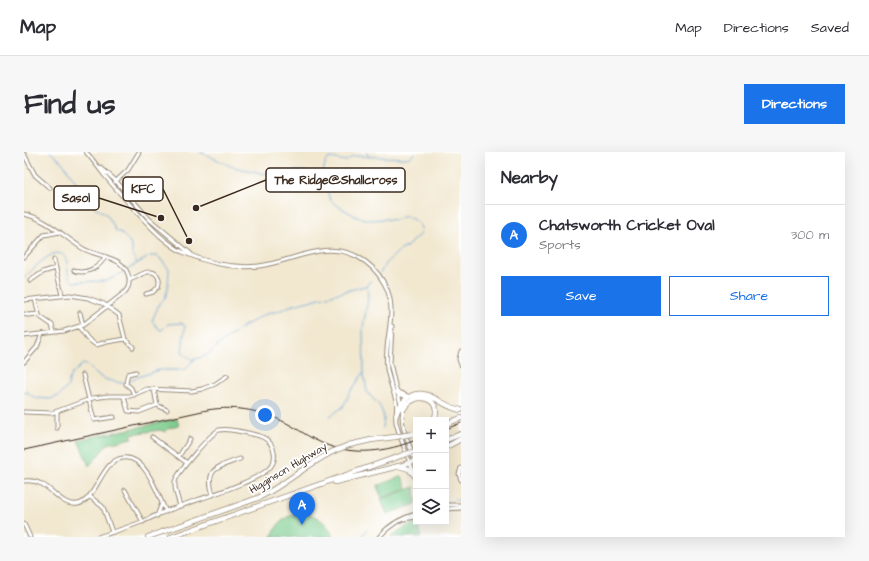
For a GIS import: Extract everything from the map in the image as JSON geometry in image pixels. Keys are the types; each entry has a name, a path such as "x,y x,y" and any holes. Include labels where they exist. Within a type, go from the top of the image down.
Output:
{"highway":[{"path":"397,392 409,399"},
{"path":"403,410 409,399 416,394 428,395 444,405 461,410"},
{"path":"396,415 399,402 421,398 432,402 436,411 435,417"},
{"path":"449,423 461,418"},
{"name":"Higginson Highway","path":"148,537 258,498 272,491 334,451 349,445 413,434"},
{"path":"449,439 461,434"},
{"path":"449,445 461,439"},
{"name":"Higginson Highway","path":"171,537 413,452"},
{"path":"298,492 413,461"},
{"path":"398,466 408,469 413,474"}],"street":[{"path":"86,152 141,217 159,235 182,251 193,256 221,265 247,267 271,264 319,251 336,250 352,254 370,265 384,282 390,301 392,329 390,363 399,402"},
{"path":"113,184 128,170 138,152"},
{"path":"24,154 34,175 50,188"},
{"path":"97,165 116,181 149,219 193,256"},
{"path":"24,218 26,214 41,220 86,250 105,256 117,262 126,270 129,280 126,291 83,325 33,336 24,336"},
{"path":"24,257 44,235 60,232"},
{"path":"74,270 80,272 90,270 99,265 105,256"},
{"path":"54,260 62,295"},
{"path":"30,282 43,272 56,268"},
{"path":"129,280 147,272 156,274 159,279 158,287 153,292 146,294"},
{"path":"24,300 62,295 88,298 118,314 125,339 133,347"},
{"path":"35,299 39,314 42,319 52,325 54,332"},
{"path":"80,312 83,325"},
{"path":"24,314 39,314"},
{"path":"391,322 387,349 387,364 390,381 403,410 402,424 413,458"},
{"path":"79,327 88,339 96,345 125,339"},
{"path":"24,362 36,348 42,334"},
{"path":"461,351 459,359 461,365"},
{"path":"134,395 131,388 126,384 126,381 128,374 136,372"},
{"path":"83,375 94,419 97,420 114,417"},
{"path":"24,412 57,412 102,396 124,397 134,395 144,390 154,389 192,391 215,384 227,376"},
{"path":"154,389 156,405"},
{"path":"124,397 128,412 139,412 156,405 167,410"},
{"path":"57,412 57,428"},
{"path":"396,415 396,424 413,459"},
{"path":"98,537 143,522 180,506 249,481 267,472 271,467 274,458 273,449 270,443 265,438 258,436 228,430 219,430 209,438 179,473 174,483 180,506"},
{"path":"152,437 187,463"},
{"path":"178,456 190,439"},
{"path":"24,481 32,480 40,482 65,502 70,504 81,503 89,496 112,462 119,458 130,457 142,465 157,491 166,512"},
{"path":"212,494 209,480 212,473 219,468 240,459"},
{"path":"461,468 459,474 461,480"},
{"path":"125,490 143,522"},
{"path":"89,496 103,507 112,532"},
{"path":"157,516 162,503"},
{"path":"449,505 461,506"},
{"path":"449,508 461,506"},
{"path":"379,537 387,528 398,521 413,515"},
{"path":"24,524 30,537"}],"green space":[{"path":"177,419 179,426 169,428 165,432 160,430 131,434 132,438 108,444 89,466 78,440"},
{"path":"402,476 407,489 382,498 377,486"},
{"path":"413,488 413,505 387,514 381,499"},
{"path":"302,513 312,515 321,520 328,527 333,537 272,537 276,527 283,520 292,515"},
{"path":"413,524 418,525 422,537 390,537"}],"waterway":[{"path":"50,152 62,162 93,206 105,213 116,231 120,232 129,241 132,248 132,254 137,263"},
{"path":"200,152 233,167 271,175 296,171 322,172"},
{"path":"366,152 369,157"},
{"path":"380,273 388,261 420,234 421,228 418,223 404,216 396,220 370,220 357,217 336,205 330,200 324,186 323,172 326,160 331,158 346,161 354,156 405,158 411,157 415,152"},
{"path":"24,278 39,263 52,254 58,253 63,255 67,262 69,275 73,282 107,281 125,271"},
{"path":"128,269 150,256 158,256 169,269 168,288 165,298 159,304 152,321 160,330 168,324 182,323 185,326 182,351 193,360"},
{"path":"128,382 135,378 159,370 183,370 187,368 193,360 207,355 244,326 268,313 365,286 371,281"},
{"path":"367,285 368,298 363,328 364,374 367,392 379,405 382,411 384,418 383,428"},
{"path":"24,392 27,392 35,398 50,399 59,396 68,386 69,380 73,373 83,364 102,378 114,382 125,383"},
{"path":"330,416 343,407 349,394 364,372"},
{"path":"454,499 461,501"},
{"path":"362,537 367,529"}],"railway":[{"path":"24,450 207,410 229,408 251,410 272,416 324,444 347,450 382,450 413,441"},
{"path":"449,428 461,423"}],"place":[{"name":"The Ridge@Shallcross","path":"196,208"},
{"name":"Sasol","path":"161,218"},
{"name":"KFC","path":"189,241"},
{"name":"Chatsworth Cricket Oval","path":"302,525"}]}
